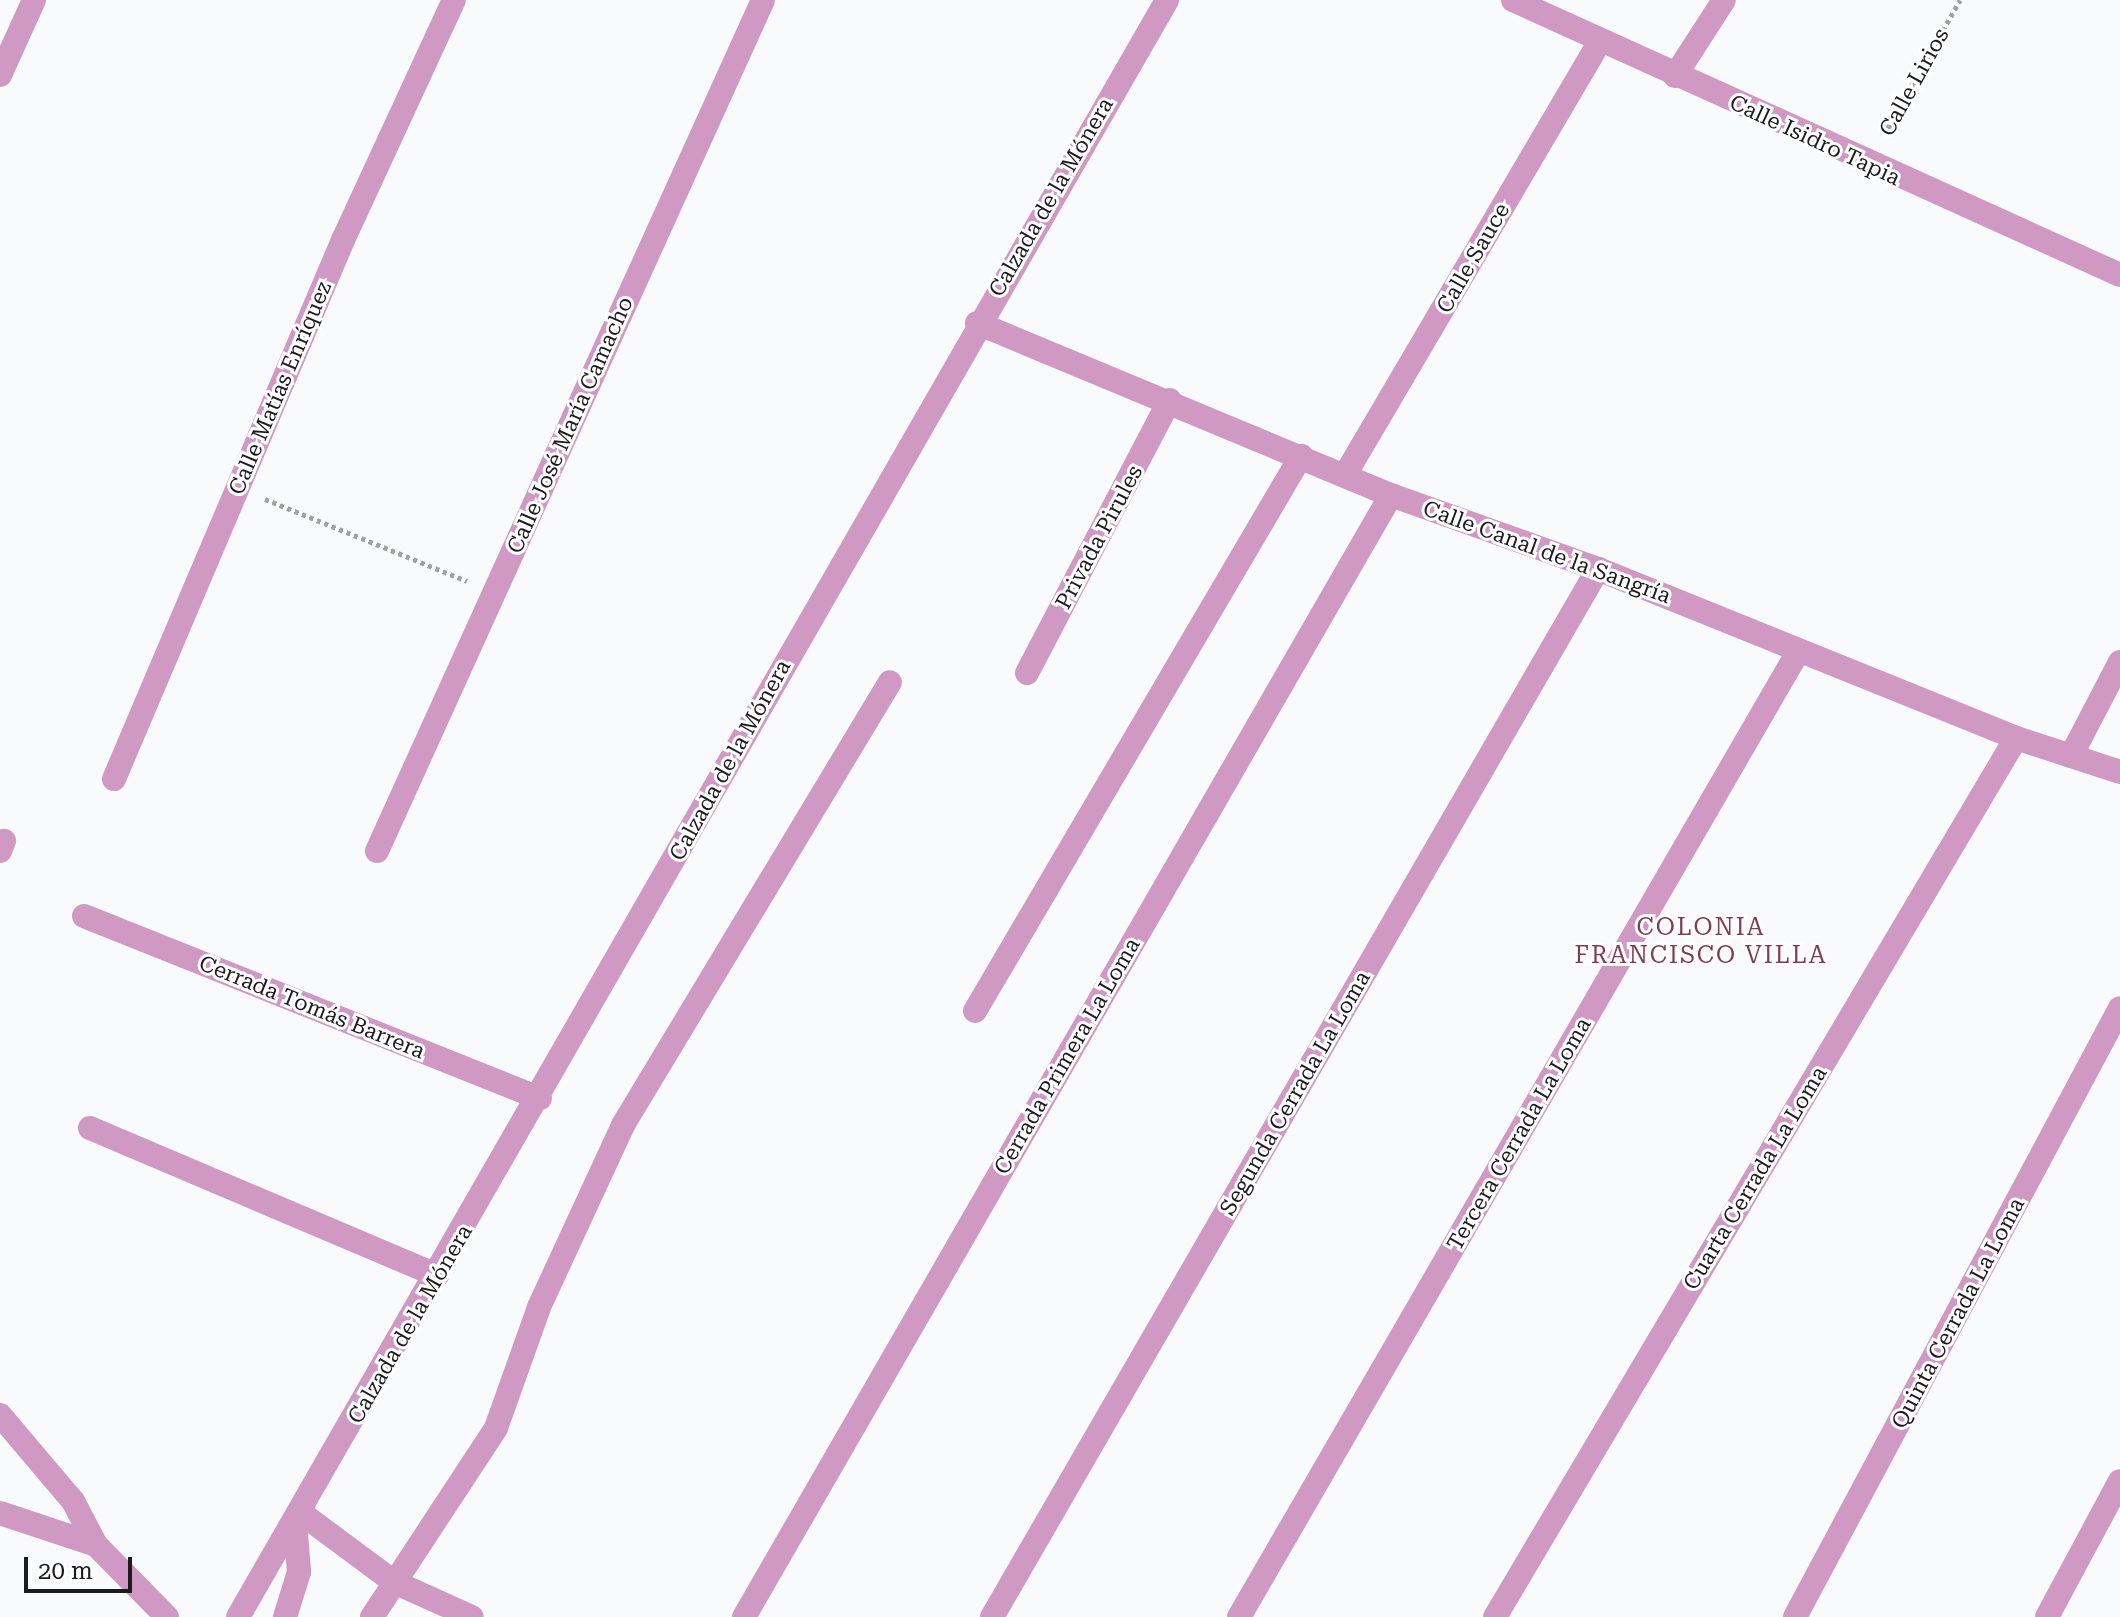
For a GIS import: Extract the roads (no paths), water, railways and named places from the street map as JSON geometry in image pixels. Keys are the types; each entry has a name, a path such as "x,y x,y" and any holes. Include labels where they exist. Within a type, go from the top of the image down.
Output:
{"street":[{"path":"0,75 34,0"},
{"name":"Calle Matías Enríquez","path":"114,779 343,240 454,0"},
{"name":"Calle José María Camacho","path":"377,851 763,0"},
{"name":"Calzada de la Mónera","path":"238,1617 540,1098 977,323 1167,0"},
{"name":"Calle Isidro Tapia","path":"1513,0 1551,8 1600,41 2120,275"},
{"path":"1675,76 1724,0"},
{"name":"Calle Sauce","path":"1345,475 1600,41"},
{"name":"Calle Canal de la Sangría","path":"977,323 1170,400 1391,495 1598,569 2016,738 2120,772"},
{"name":"Privada Pirules","path":"1027,673 1170,400"},
{"path":"975,1011 1301,456"},
{"name":"Cerrada Primera La Loma","path":"744,1617 1391,495"},
{"name":"Segunda Cerrada La Loma","path":"992,1617 1598,569"},
{"name":"Tercera Cerrada La Loma","path":"1239,1617 1799,650"},
{"path":"2071,756 2120,662"},
{"path":"372,1617 496,1428 539,1307 623,1125 890,682"},
{"name":"Cuarta Cerrada La Loma","path":"1495,1617 2016,738"},
{"name":"Cerrada Tomás Barrera","path":"84,916 540,1098"},
{"name":"Quinta Cerrada La Loma","path":"1795,1617 2120,1008"},
{"path":"90,1128 437,1275"},
{"path":"0,1415 73,1501 96,1545 167,1617"},
{"path":"2047,1617 2120,1481"},
{"path":"0,1513 96,1545"},
{"path":"298,1517 394,1582 472,1617"},
{"path":"285,1617 299,1572 298,1517"}],"district":[{"name":"COLONIA FRANCISCO VILLA","path":"1701,942"}]}
